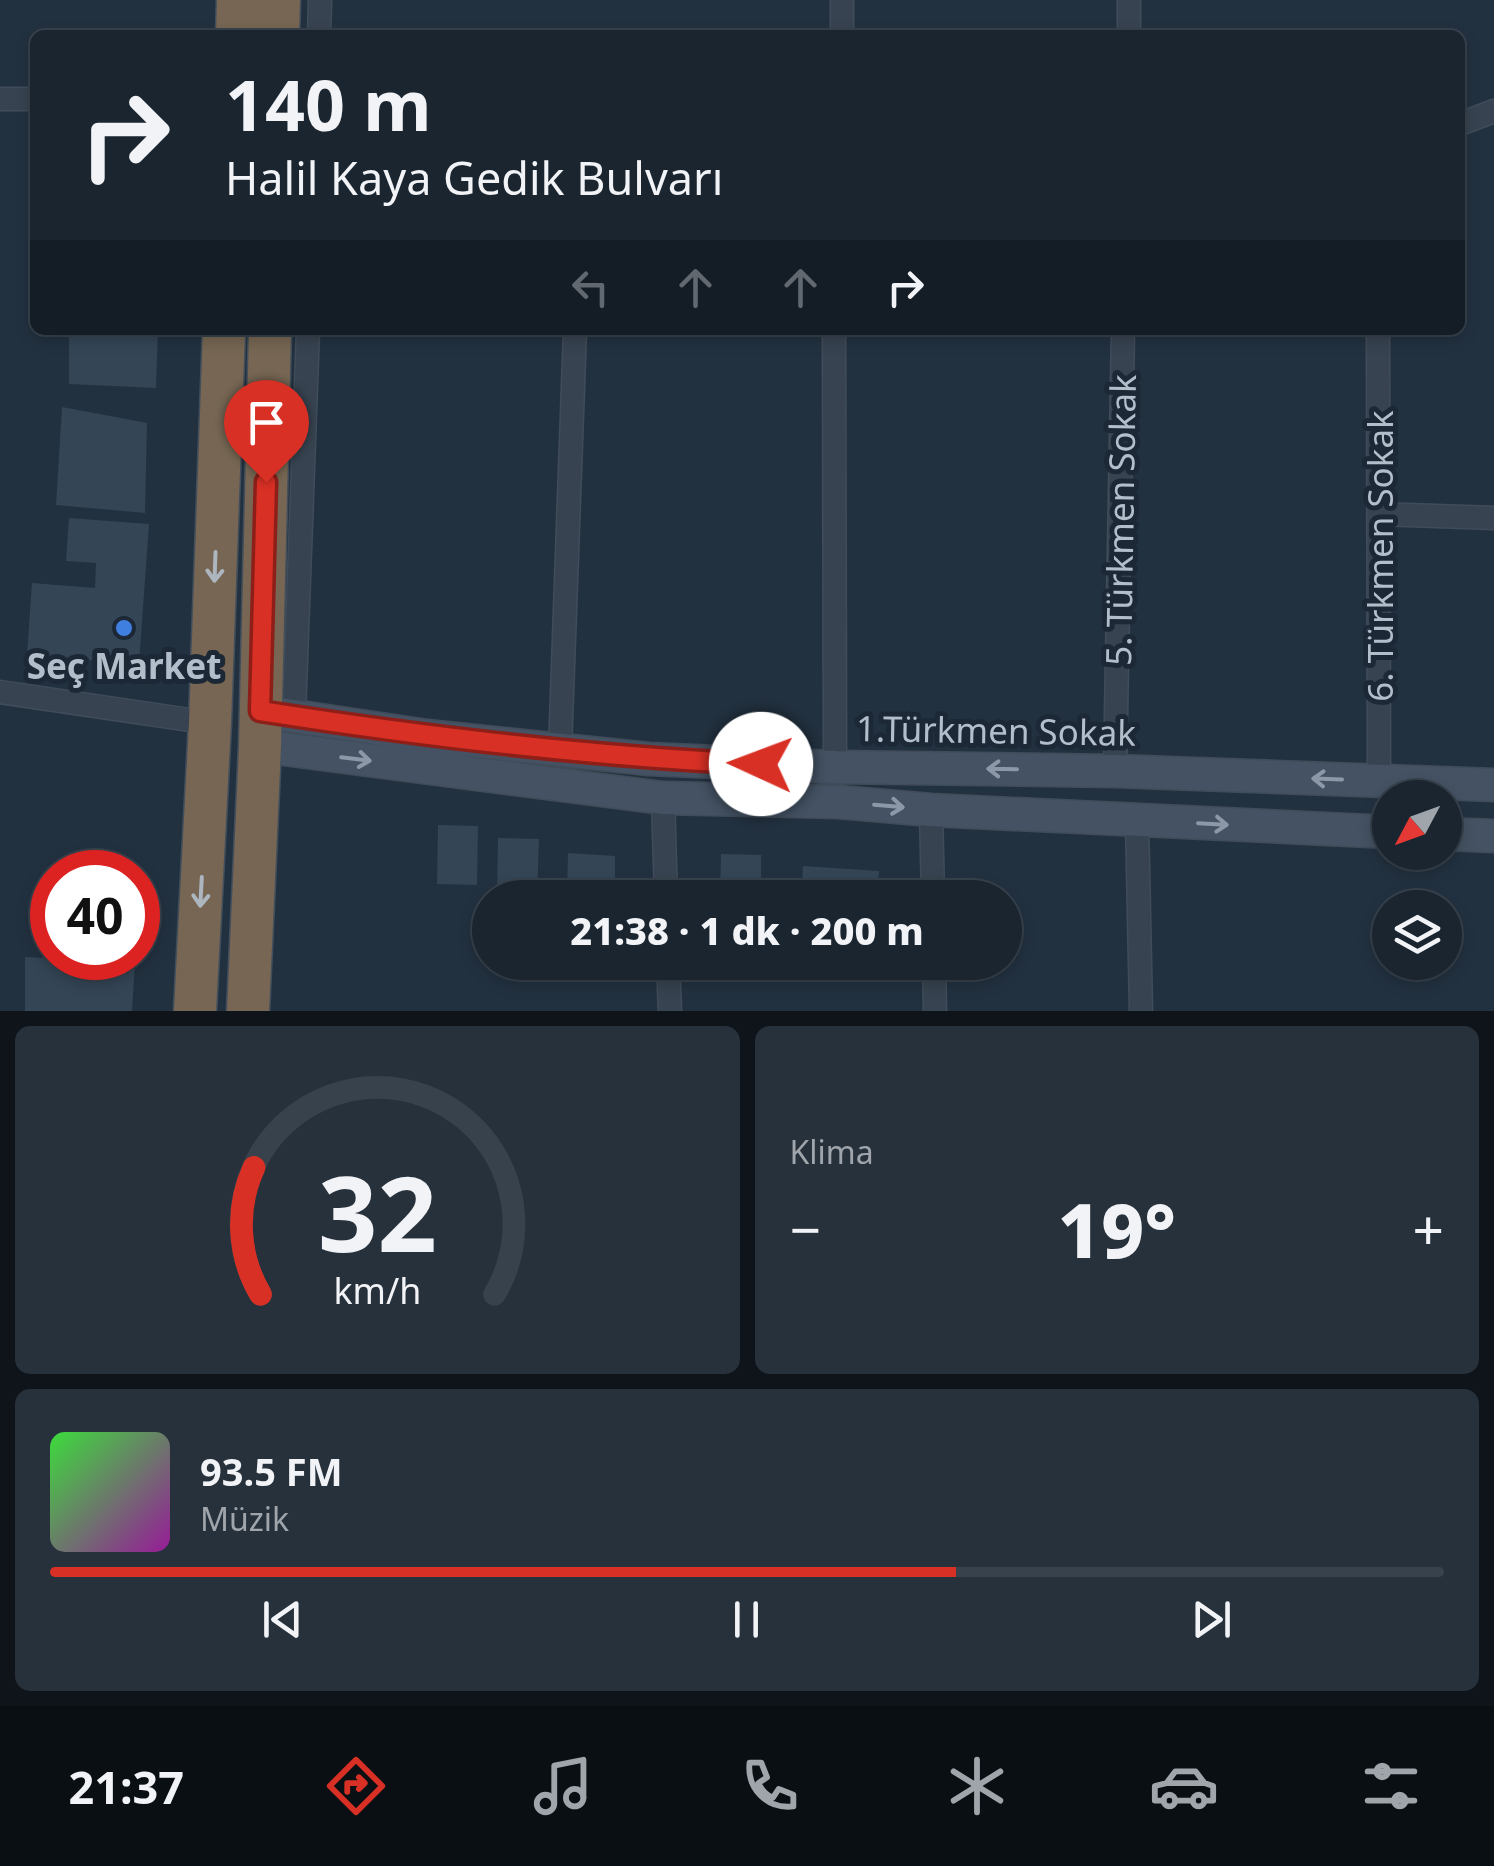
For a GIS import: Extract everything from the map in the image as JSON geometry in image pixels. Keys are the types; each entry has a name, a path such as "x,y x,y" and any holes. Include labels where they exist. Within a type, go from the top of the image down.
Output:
{"highway":[{"path":"237,30 238,0"},
{"path":"278,30 279,0"},
{"path":"195,1011 224,335"},
{"path":"248,1011 271,724 270,335"}],"street":[{"path":"319,30 320,0"},
{"path":"842,0 842,30"},
{"path":"1129,0 1129,30"},
{"path":"0,99 30,99"},
{"path":"1465,122 1494,111"},
{"path":"308,335 271,724 663,798 840,802 931,810 1372,831"},
{"path":"560,750 575,335"},
{"path":"834,335 836,767 840,802"},
{"name":"5. Türkmen Sokak","path":"1115,771 1123,335"},
{"name":"6. Türkmen Sokak","path":"1378,335 1380,780"},
{"path":"1379,514 1494,518"},
{"path":"0,692 210,722"},
{"name":"1.Türkmen Sokak","path":"271,724 649,760 1372,781"},
{"path":"1115,771 1137,820 1141,1011"},
{"name":"1.Türkmen Sokak","path":"1462,785 1494,786"},
{"path":"663,798 665,880"},
{"path":"931,810 933,880"},
{"path":"1462,835 1494,836"},
{"path":"669,980 670,1011"},
{"path":"934,980 935,1011"}],"building":[{"path":"69,335 158,335 156,388 69,384"},
{"path":"62,407 147,423 145,513 56,505"},
{"path":"69,518 149,524 139,664 27,655 32,583 95,588 96,563 66,561"},
{"path":"438,825 478,826 477,880 472,880 472,885 437,884"},
{"path":"498,838 539,839 538,880 497,880"},
{"path":"568,853 615,856 615,880 567,880"},
{"path":"721,854 761,855 761,880 720,880"},
{"path":"803,866 879,871 878,880 802,880"},
{"path":"25,957 30,957 30,980 134,980 132,1011 25,1011"}],"place":[{"name":"Seç Market","path":"124,628"}],"route":[{"path":"266,482 260,711 428,736 649,760 761,764"}]}
